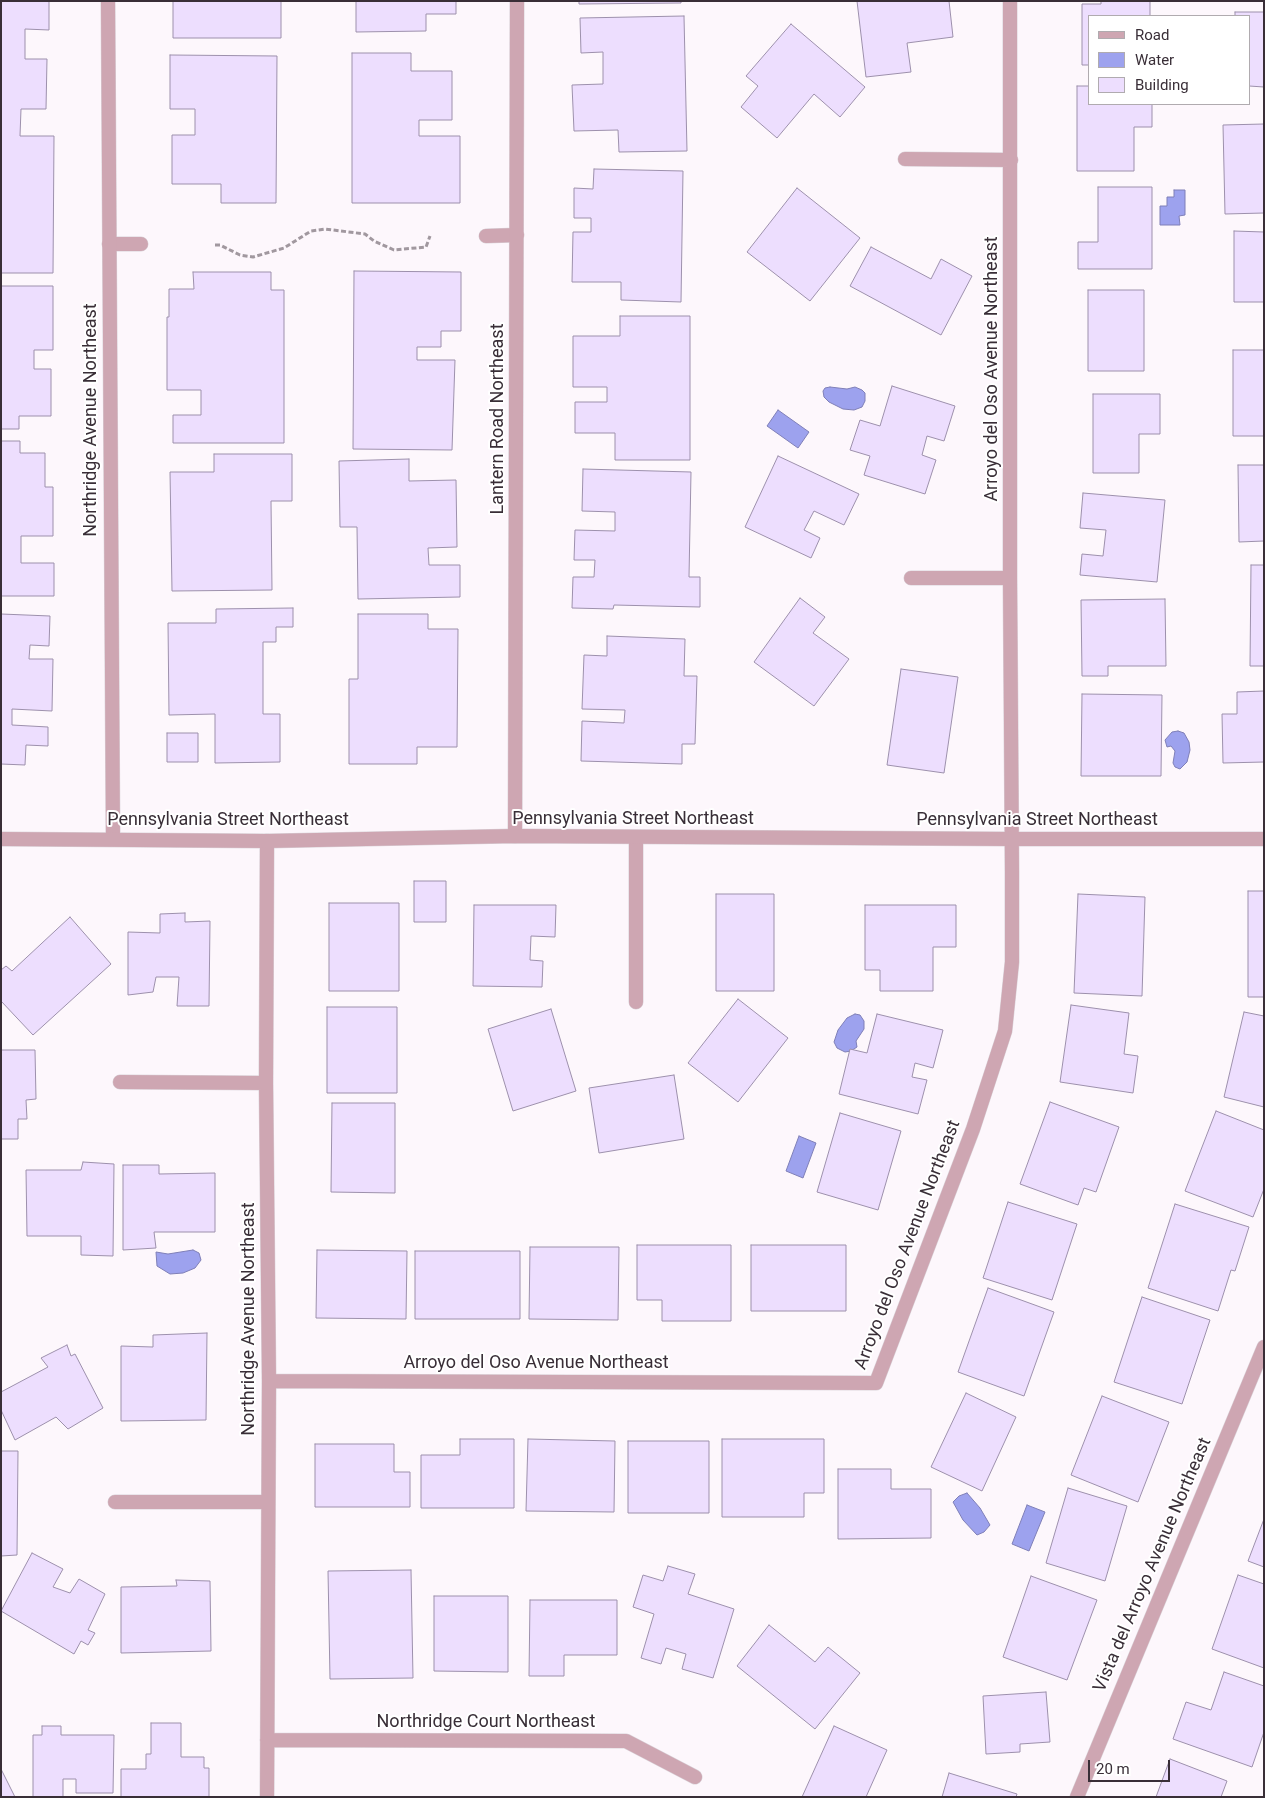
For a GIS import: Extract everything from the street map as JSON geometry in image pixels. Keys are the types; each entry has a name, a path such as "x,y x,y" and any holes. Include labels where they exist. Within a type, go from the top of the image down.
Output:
{"street":[{"name":"Northridge Avenue Northeast","path":"108,1 113,839"},
{"name":"Lantern Road Northeast","path":"515,836 517,1"},
{"name":"Arroyo del Oso Avenue Northeast","path":"269,1381 876,1383 973,1129 1006,1031 1012,962 1010,1"},
{"path":"905,158 1011,160"},
{"path":"486,236 517,235"},
{"path":"109,244 142,244"},
{"path":"911,578 1010,578"},
{"name":"Pennsylvania Street Northeast","path":"1,839 267,840 515,836 636,838 1264,839"},
{"path":"636,838 636,1002"},
{"name":"Northridge Avenue Northeast","path":"267,840 266,1083 269,1381 267,1797"},
{"path":"120,1082 266,1083"},
{"name":"Vista del Arroyo Avenue Northeast","path":"1077,1797 1264,1347"},
{"path":"116,1502 268,1502"},
{"name":"Northridge Court Northeast","path":"267,1740 626,1740 695,1777"}],"path":[{"path":"215,245 220,245 240,255 253,257 284,248 311,231 325,229 365,234 374,241 394,250 426,247 430,236"}],"water":[{"path":"1174,190 1185,190 1185,215 1179,216 1180,225 1160,225 1160,206 1167,206 1167,197 1174,197"},
{"path":"855,387 862,390 865,393 865,401 862,407 854,410 843,409 829,402 824,397 823,391 825,388 847,389"},
{"path":"778,410 809,432 798,448 767,426"},
{"path":"1172,732 1184,733 1189,742 1190,750 1187,762 1180,769 1175,767 1173,763 1175,751 1171,746 1167,747 1165,740"},
{"path":"855,1014 860,1015 864,1021 864,1029 856,1041 857,1047 845,1052 837,1048 834,1042 838,1030 847,1018"},
{"path":"799,1136 816,1143 803,1178 786,1171"},
{"path":"193,1250 199,1253 201,1260 195,1268 183,1273 170,1274 157,1266 156,1252 168,1254"},
{"path":"967,1493 980,1508 990,1525 984,1532 977,1535 963,1520 953,1502 959,1496"},
{"path":"1027,1505 1045,1512 1029,1551 1012,1544"}],"building":[{"path":"1,1 49,1 49,30 25,29 25,59 47,59 46,109 21,109 20,136 54,136 53,273 1,273"},
{"path":"173,1 281,1 281,38 173,38"},
{"path":"356,1 456,1 456,14 426,14 426,31 356,32"},
{"path":"579,1 681,1 681,3 579,4"},
{"path":"857,1 949,1 953,37 907,43 911,72 866,77"},
{"path":"1101,1 1150,1 1150,15 1088,15 1088,65 1082,65 1082,4 1101,4"},
{"path":"1235,12 1264,12 1264,87 1250,86 1250,15 1235,15"},
{"path":"684,16 687,151 619,152 618,130 574,131 572,85 603,84 603,52 581,53 580,18"},
{"path":"791,24 865,87 840,117 814,94 777,138 741,107 758,86 746,76"},
{"path":"352,53 411,53 411,71 452,71 452,120 419,120 419,136 460,136 460,203 352,203"},
{"path":"170,55 277,56 276,203 221,203 221,184 172,184 172,135 195,135 195,109 170,109"},
{"path":"1077,86 1088,86 1088,105 1152,105 1152,127 1134,127 1134,171 1077,171"},
{"path":"1264,124 1264,213 1225,214 1223,125"},
{"path":"594,169 683,171 681,302 621,300 621,282 572,282 573,232 591,232 591,218 574,218 574,188 593,189"},
{"path":"1098,187 1152,187 1152,269 1078,269 1078,242 1098,242"},
{"path":"797,188 860,238 810,301 747,252"},
{"path":"1234,231 1264,232 1264,302 1234,302"},
{"path":"871,247 931,279 941,259 972,276 941,335 850,286"},
{"path":"354,271 461,272 461,331 441,331 441,347 417,347 417,360 455,360 452,450 353,449"},
{"path":"193,272 271,272 271,290 284,290 284,443 173,443 173,415 201,415 201,390 167,390 169,289 194,289"},
{"path":"1,286 53,286 53,350 34,350 34,369 51,369 51,416 19,416 19,429 1,429"},
{"path":"1088,290 1144,290 1144,371 1088,371"},
{"path":"620,316 690,316 690,460 615,460 615,433 575,433 575,402 607,402 607,387 573,387 573,336 620,336"},
{"path":"1233,350 1264,350 1264,436 1233,436"},
{"path":"892,386 955,406 944,441 927,436 922,455 936,460 925,494 864,475 870,456 850,450 860,420 880,426"},
{"path":"1093,394 1160,394 1160,434 1139,434 1139,473 1093,473"},
{"path":"1,441 20,441 20,453 45,453 45,487 53,487 53,536 21,536 21,563 54,563 54,596 1,596"},
{"path":"214,454 292,454 292,501 271,501 272,590 172,591 170,472 214,472"},
{"path":"778,456 859,494 844,525 814,511 804,530 820,538 811,558 745,527"},
{"path":"409,459 409,481 456,480 457,547 428,548 429,565 460,565 460,597 358,599 357,527 340,527 339,461"},
{"path":"1238,465 1264,465 1264,541 1239,542"},
{"path":"583,469 691,472 689,577 700,577 700,607 614,605 613,609 572,608 573,577 594,577 595,560 574,560 575,530 615,531 615,512 582,511"},
{"path":"1083,493 1165,500 1157,582 1080,575 1082,554 1103,556 1106,530 1080,528"},
{"path":"1251,565 1264,565 1264,666 1250,666"},
{"path":"800,598 825,617 813,633 849,659 814,706 754,662"},
{"path":"1165,599 1166,666 1108,666 1108,676 1082,676 1081,600"},
{"path":"293,608 293,627 276,627 276,642 263,642 263,714 280,714 280,762 215,763 215,714 169,715 168,623 216,623 216,609"},
{"path":"1,614 50,616 49,646 30,645 29,659 53,659 52,711 12,709 12,725 48,727 48,746 26,745 25,765 1,764"},
{"path":"358,614 428,614 428,629 458,629 457,747 417,747 417,764 349,764 349,679 358,679"},
{"path":"607,636 685,639 684,676 697,676 695,744 682,744 682,764 581,761 582,721 624,723 625,710 582,709 584,655 607,656"},
{"path":"901,669 958,677 944,773 887,765"},
{"path":"1264,691 1264,762 1223,763 1222,714 1237,714 1237,692"},
{"path":"1082,694 1162,695 1161,776 1081,776"},
{"path":"167,733 198,733 198,762 167,762"},
{"path":"414,881 446,881 446,922 414,922"},
{"path":"1248,891 1264,891 1264,997 1248,997"},
{"path":"716,894 774,894 774,991 716,991"},
{"path":"1078,894 1145,897 1142,996 1074,993"},
{"path":"329,903 399,903 399,991 329,991"},
{"path":"474,905 556,905 555,937 531,936 530,960 543,961 542,987 473,986"},
{"path":"865,905 956,905 956,947 933,947 933,991 880,991 880,970 865,970"},
{"path":"185,913 185,922 210,921 209,1006 177,1006 179,977 156,977 153,992 128,995 128,932 160,933 160,914"},
{"path":"70,917 111,964 33,1035 1,1001 1,970 6,966 12,971"},
{"path":"738,999 788,1038 738,1102 688,1063"},
{"path":"1071,1005 1129,1013 1124,1054 1138,1056 1133,1093 1060,1082"},
{"path":"327,1007 397,1007 397,1093 327,1093"},
{"path":"551,1009 576,1091 513,1111 488,1029"},
{"path":"1244,1012 1264,1016 1264,1107 1224,1097"},
{"path":"877,1014 943,1030 933,1068 915,1063 912,1077 927,1080 918,1114 839,1094 850,1049 867,1053"},
{"path":"1,1050 35,1050 36,1099 26,1100 27,1119 18,1119 18,1139 1,1139"},
{"path":"674,1075 684,1139 599,1153 589,1088"},
{"path":"1050,1102 1119,1127 1096,1192 1084,1188 1078,1205 1020,1184"},
{"path":"332,1103 395,1103 395,1193 331,1192"},
{"path":"1216,1111 1264,1130 1264,1189 1253,1217 1185,1191"},
{"path":"840,1113 901,1131 878,1210 817,1192"},
{"path":"83,1162 114,1164 113,1256 81,1255 81,1236 27,1236 26,1170 81,1170"},
{"path":"123,1165 159,1165 159,1174 215,1173 215,1232 154,1232 156,1248 123,1250"},
{"path":"1008,1202 1077,1224 1052,1300 983,1278"},
{"path":"1175,1204 1249,1227 1235,1271 1231,1270 1218,1311 1148,1288"},
{"path":"637,1245 731,1245 731,1321 662,1321 662,1300 637,1300"},
{"path":"751,1245 846,1245 846,1311 751,1311"},
{"path":"530,1247 619,1247 618,1320 529,1319"},
{"path":"317,1250 407,1251 406,1319 316,1318"},
{"path":"415,1251 520,1251 520,1319 415,1319"},
{"path":"988,1288 1054,1312 1024,1396 958,1372"},
{"path":"1142,1297 1210,1320 1182,1404 1114,1382"},
{"path":"207,1333 206,1420 121,1421 121,1346 153,1347 153,1335"},
{"path":"67,1345 71,1356 75,1354 103,1408 68,1429 56,1417 15,1440 1,1410 1,1392 48,1367 41,1358"},
{"path":"966,1393 1016,1417 982,1491 931,1467"},
{"path":"1102,1396 1169,1422 1138,1502 1071,1475"},
{"path":"460,1439 514,1439 514,1508 421,1508 421,1455 460,1455"},
{"path":"528,1439 615,1441 614,1512 526,1511"},
{"path":"722,1439 824,1439 824,1493 804,1493 804,1517 722,1517"},
{"path":"628,1441 709,1441 709,1513 628,1513"},
{"path":"315,1444 394,1444 394,1472 410,1472 410,1507 315,1507"},
{"path":"1,1451 18,1451 17,1555 1,1556"},
{"path":"838,1469 891,1469 891,1489 931,1489 931,1538 838,1539"},
{"path":"1068,1488 1127,1506 1105,1581 1046,1563"},
{"path":"1264,1519 1264,1567 1248,1561"},
{"path":"32,1553 63,1569 53,1587 70,1593 79,1579 105,1594 88,1630 95,1633 88,1645 81,1641 74,1654 1,1611"},
{"path":"668,1566 695,1574 688,1594 734,1609 713,1678 682,1669 686,1654 666,1648 661,1664 641,1658 654,1614 633,1607 643,1575 663,1581"},
{"path":"411,1570 413,1678 330,1679 328,1571"},
{"path":"1238,1575 1264,1584 1264,1668 1212,1649"},
{"path":"1031,1576 1097,1600 1067,1680 1003,1657"},
{"path":"176,1580 210,1581 211,1651 121,1653 121,1587 177,1586"},
{"path":"434,1596 508,1596 508,1672 434,1671"},
{"path":"530,1600 617,1600 617,1655 564,1655 564,1676 529,1676"},
{"path":"769,1625 815,1662 828,1647 860,1673 815,1729 737,1666"},
{"path":"1224,1672 1264,1686 1264,1732 1252,1767 1173,1739 1186,1702 1211,1710"},
{"path":"1046,1692 1050,1742 1020,1744 1020,1752 986,1754 983,1696"},
{"path":"151,1723 181,1723 181,1757 204,1757 204,1768 209,1768 209,1797 121,1797 121,1769 146,1769 146,1754 151,1754"},
{"path":"42,1726 61,1726 61,1735 114,1735 113,1793 76,1793 76,1779 63,1779 63,1797 33,1797 33,1735 42,1735"},
{"path":"834,1726 887,1750 866,1797 802,1797"},
{"path":"1170,1759 1227,1781 1221,1797 1156,1797"},
{"path":"1,1769 15,1797 1,1797"},
{"path":"949,1773 1017,1794 1016,1797 942,1797"}]}
